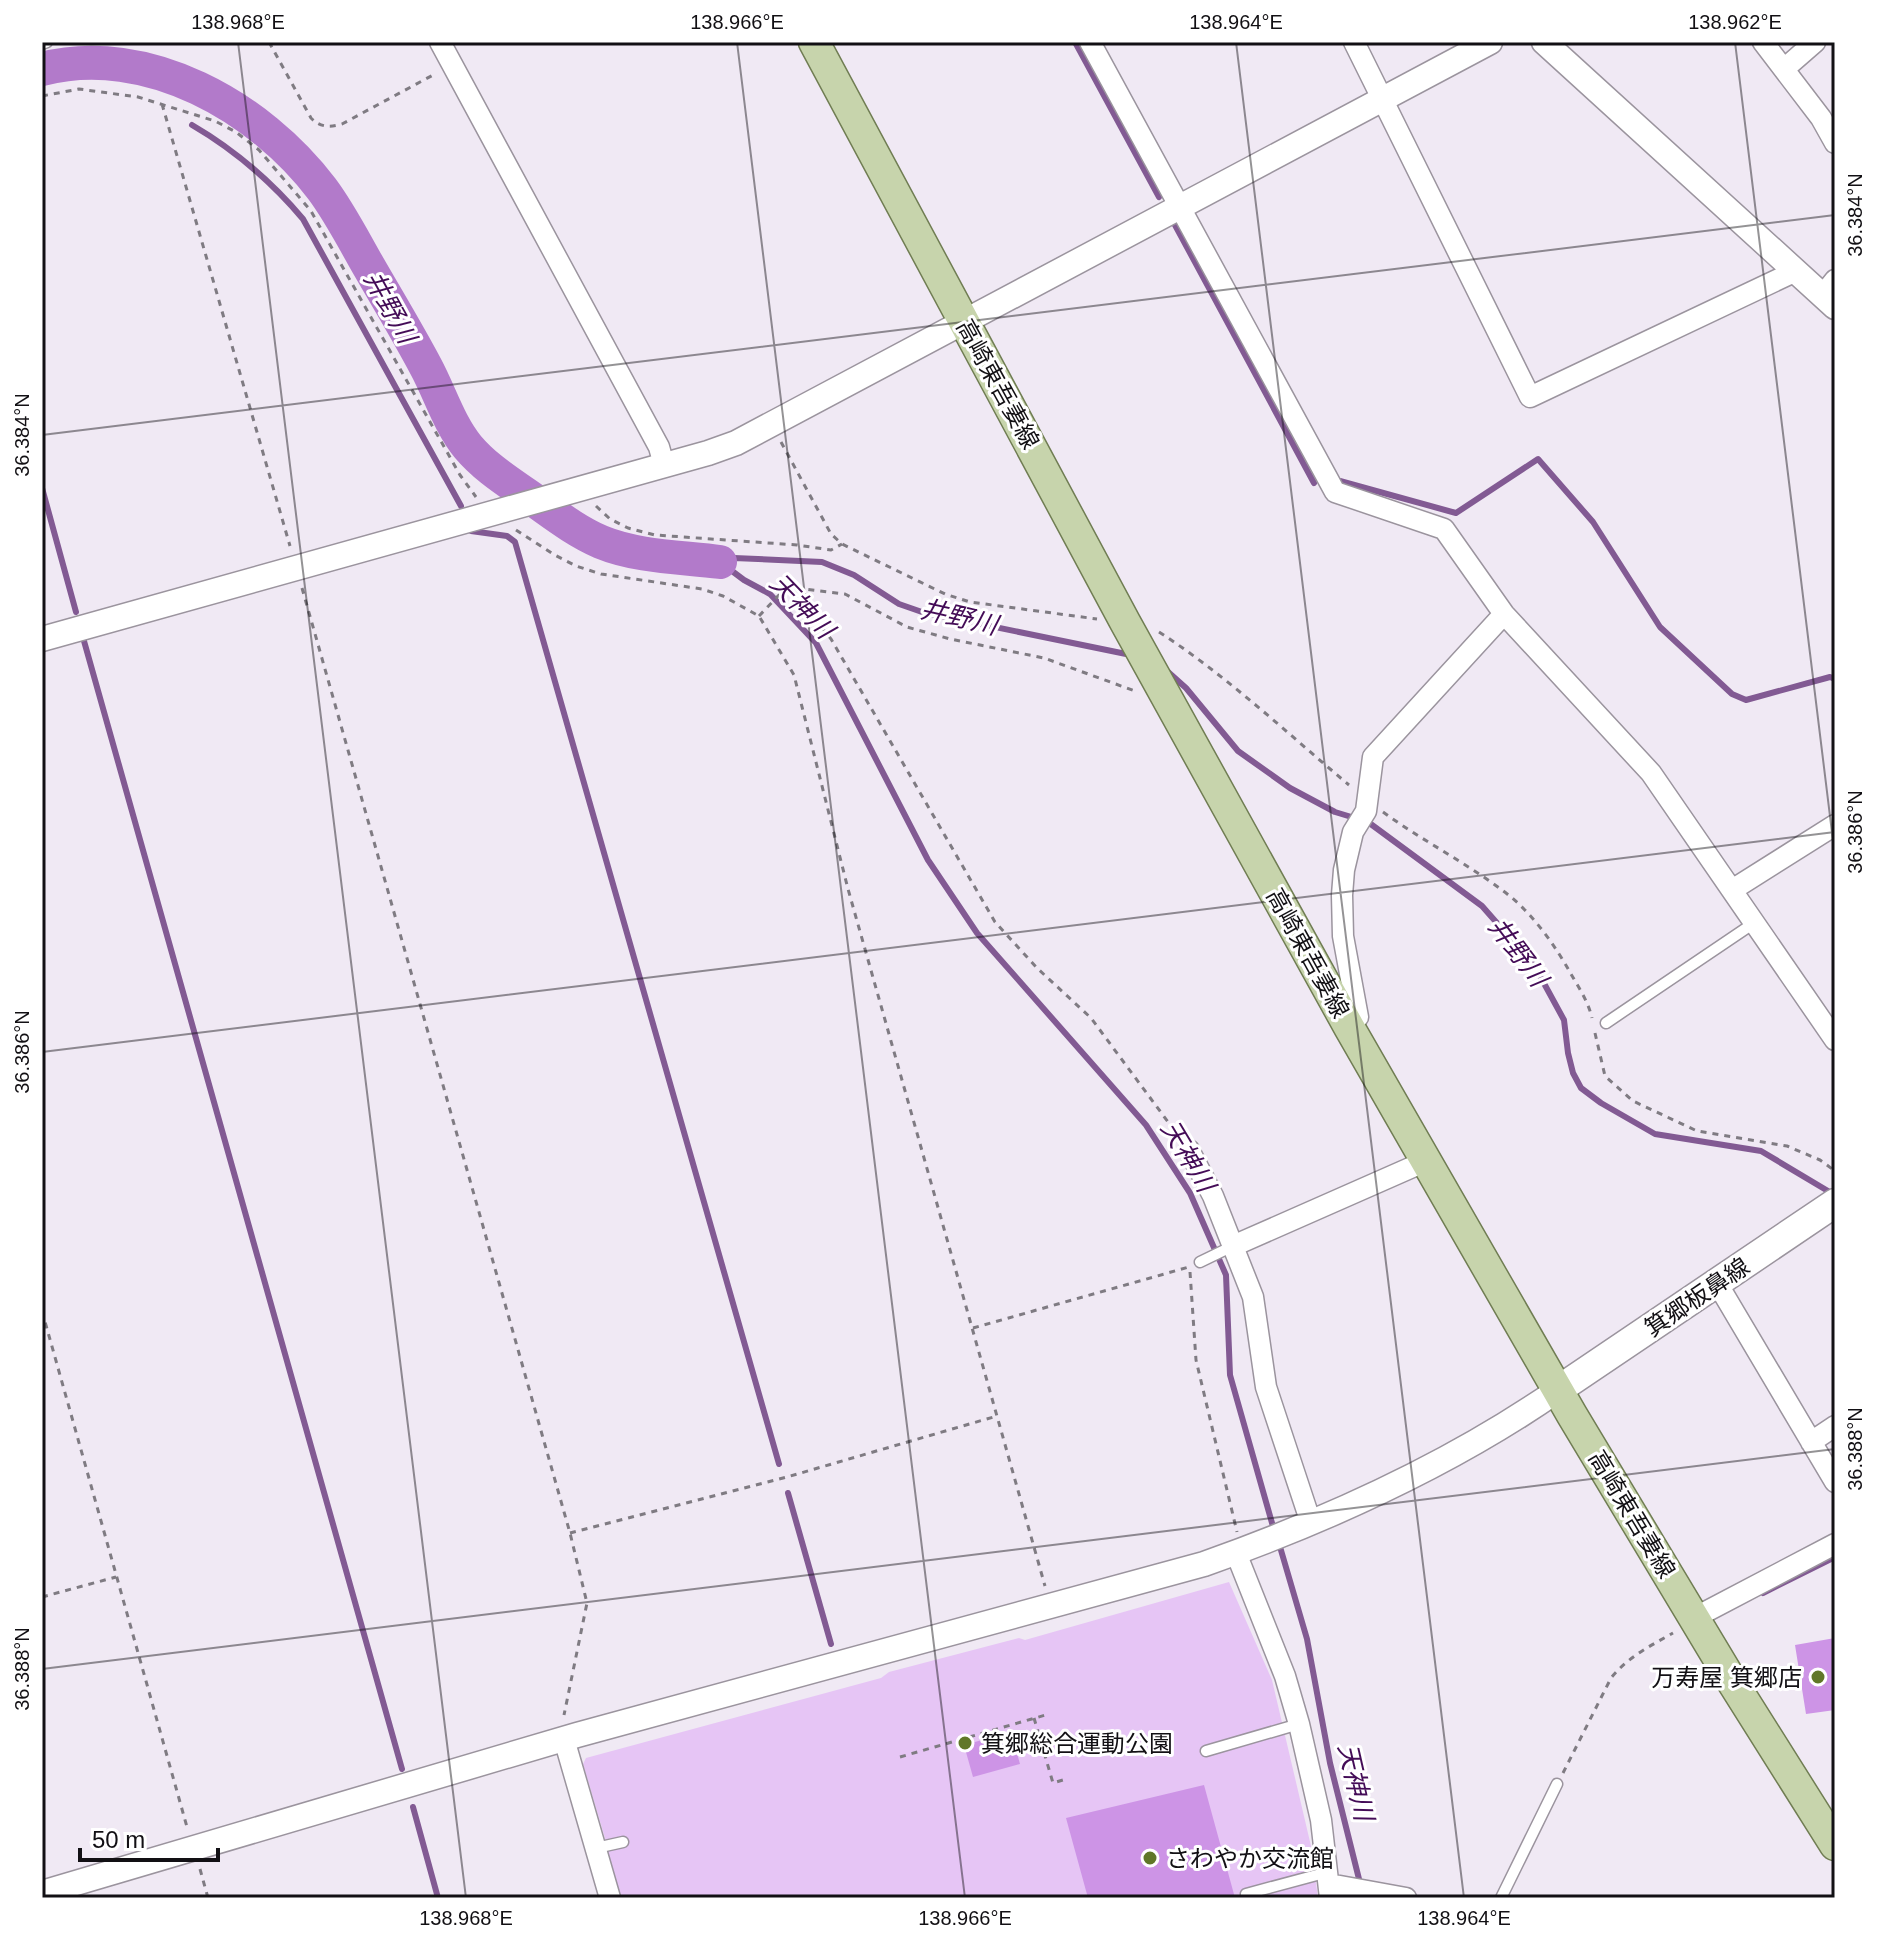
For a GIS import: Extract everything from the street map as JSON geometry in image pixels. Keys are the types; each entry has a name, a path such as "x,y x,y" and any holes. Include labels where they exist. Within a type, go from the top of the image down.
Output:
{"main road":[{"name":"高崎東吾妻線","path":"814,42 1138,645 1349,1027 1558,1390 1683,1626 1835,1845"},
{"name":"箕郷板鼻線","path":"1558,1390 1830,1207"}],"street":[{"path":"440,42 659,447 664,465"},
{"path":"1090,42 1335,492 1444,529 1504,614 1651,773 1832,1030"},
{"path":"1354,42 1530,397 1796,271"},
{"path":"42,639 736,443 1490,42"},
{"path":"1544,42 1796,271 1831,294"},
{"path":"1763,42 1821,118 1835,143"},
{"path":"1784,69 1815,42"},
{"path":"1349,1027 1358,1017 1341,916 1344,870 1353,832 1366,806 1373,757 1504,614"},
{"path":"1732,890 1835,825"},
{"path":"1189,1150 1213,1196 1227,1249 1253,1297 1266,1387 1306,1525"},
{"path":"1227,1249 1426,1161"},
{"path":"1717,1283 1835,1482"},
{"path":"42,1893 564,1739 1153,1579 1244,1550 1421,1472 1558,1390"},
{"path":"1811,1442 1835,1426"},
{"path":"1683,1626 1835,1544"},
{"path":"1244,1550 1299,1724 1333,1885 1406,1898"},
{"path":"564,1739 610,1898"}],"lane":[{"path":"1606,1023 1754,923"},
{"path":"1200,1262 1227,1249"},
{"path":"1206,1751 1299,1724"},
{"path":"1501,1898 1557,1784"},
{"path":"596,1848 623,1842"},
{"path":"1246,1894 1333,1885"}],"path":[{"path":"269,42 311,118 317,125 332,127 453,65"},
{"path":"42,96 79,89 100,90 162,104 215,121 236,132 259,150 311,211 460,475 477,499 504,511 524,536 576,566 601,574 702,589 723,596 759,616 794,675 848,889 1049,1606"},
{"path":"162,104 297,568 570,1533 587,1603 563,1721 564,1739"},
{"path":"772,425 831,534 842,544 945,594 970,602 1096,619"},
{"path":"566,492 628,528 655,535 831,550 842,544"},
{"path":"759,616 780,594 795,588 845,594 907,627 1044,658 1124,686"},
{"path":"795,588 805,607 831,639 995,922 1037,968 1091,1018 1189,1150"},
{"path":"1189,652 1366,806 1479,874 1513,899 1542,931 1589,1004 1605,1076 1633,1101 1697,1131 1787,1146 1820,1160 1835,1171"},
{"path":"972,1328 1190,1267 1196,1360 1244,1550"},
{"path":"42,1311 208,1898"},
{"path":"570,1533 787,1477 997,1416"},
{"path":"42,1597 117,1576"},
{"path":"1557,1784 1611,1678 1630,1658 1683,1626"},
{"path":"900,1757 1049,1714"},
{"path":"1034,1718 1053,1783 1063,1780"}],"shaded area":[{"name":"箕郷総合運動公園","path":"1229,1582 1272,1680 1311,1846 1318,1898 619,1898 583,1764 586,1758 881,1678 889,1672 1019,1638 1025,1640"}],"building":[{"name":"万寿屋 箕郷店","path":"1835,1638 1835,1710 1806,1714 1795,1645"},
{"path":"1011,1732 1020,1764 973,1777 964,1745"},
{"name":"さわやか交流館","path":"1204,1785 1235,1898 1088,1898 1066,1818"}],"waterway":[{"path":"1075,42 1159,197"},
{"name":"井野川","path":"42,69 82,63 121,65 160,73 198,88 234,108 267,132 322,189 419,354 455,428 481,460 561,519 601,542 644,554 720,562"},
{"path":"192,125 251,167 303,219 461,506"},
{"path":"1175,225 1314,483"},
{"path":"1340,481 1456,513 1538,459 1593,522 1660,627 1732,694 1746,700 1830,677 1835,679"},
{"path":"42,488 76,612"},
{"path":"471,531 507,536 515,542 779,1464"},
{"name":"井野川","path":"720,562 734,558 822,562 854,575 899,604 922,612 1131,655"},
{"name":"天神川","path":"720,562 770,594 816,643 928,860 977,933 1146,1125 1190,1193 1226,1275 1230,1375 1274,1530"},
{"path":"84,641 402,1769"},
{"name":"井野川","path":"1167,671 1186,688 1238,751 1290,788 1335,812 1368,822 1482,906 1534,965 1564,1020 1568,1053 1581,1088 1655,1134 1761,1151 1833,1194"},
{"path":"788,1493 831,1644"},
{"name":"天神川","path":"1278,1540 1307,1639 1330,1763 1361,1887"},
{"path":"1763,1593 1835,1557"},
{"path":"413,1807 438,1898"}],"place":[{"name":"万寿屋 箕郷店","path":"1818,1677"},
{"name":"箕郷総合運動公園","path":"965,1743"},
{"name":"さわやか交流館","path":"1150,1858"}]}
